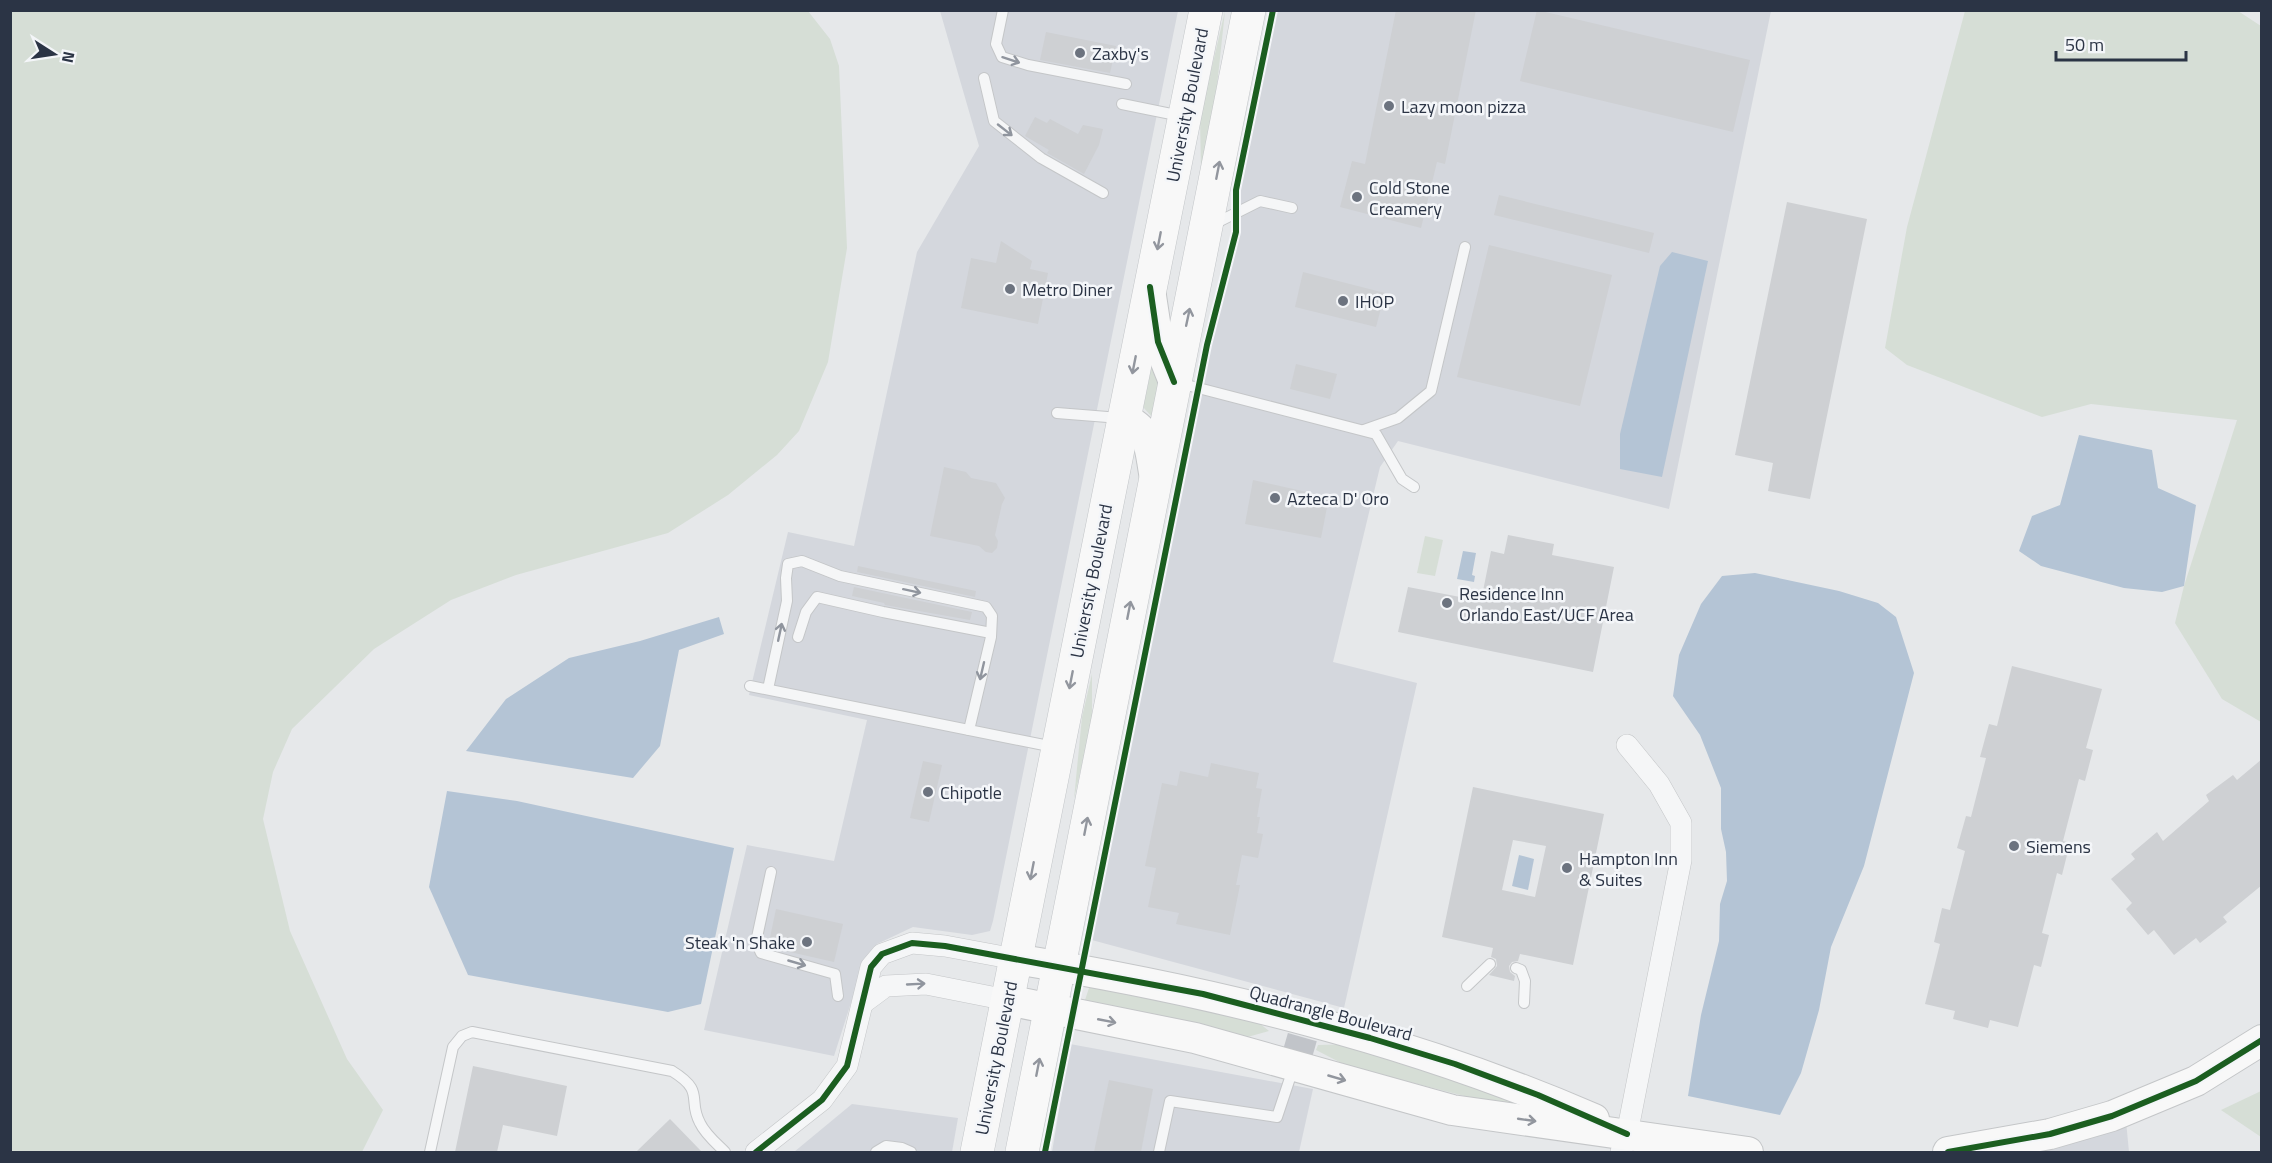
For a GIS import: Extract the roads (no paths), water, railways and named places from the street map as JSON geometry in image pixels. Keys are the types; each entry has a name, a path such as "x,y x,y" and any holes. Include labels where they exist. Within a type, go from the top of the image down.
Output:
{"main road":[{"name":"University Boulevard","path":"977,1152 1206,10"},
{"path":"1022,1152 1249,10"}],"street":[{"path":"1150,287 1158,342 1174,382"},
{"path":"1123,418 1138,425 1147,436 1155,478"},
{"path":"1624,1143 1682,860 1681,823 1659,784 1627,745"},
{"path":"756,1152 822,1100 847,1066 871,967 882,954 912,943 945,946 1015,959"},
{"name":"Quadrangle Boulevard","path":"1015,959 1203,994 1370,1038 1455,1064 1528,1091 1624,1143"},
{"path":"863,1003 886,986 926,984 1007,1000"},
{"name":"Quadrangle Boulevard","path":"1007,1000 1195,1038 1452,1110 1624,1143 1748,1152"},
{"path":"1948,1152 2050,1134 2112,1116 2196,1081 2262,1040"}],"lane":[{"path":"1003,10 996,44 1002,57 1028,65 1126,84"},
{"path":"984,78 994,121 1041,158 1103,193"},
{"path":"1122,104 1184,116"},
{"path":"1206,228 1260,201 1292,208"},
{"path":"1364,430 1398,418 1431,391 1465,247"},
{"path":"1174,382 1376,434 1402,478 1414,487"},
{"path":"1057,413 1123,418"},
{"path":"768,689 787,601 788,564 802,561 840,576 986,607 992,616 991,633 969,730"},
{"path":"798,637 806,612 817,597 991,633"},
{"path":"750,686 1057,747"},
{"path":"771,872 756,942 761,953 835,974 838,996"},
{"path":"1467,987 1490,964"},
{"path":"1516,968 1521,970 1525,981 1524,1003"},
{"path":"430,1152 453,1047 462,1036 472,1032 672,1071 685,1079 695,1094 699,1123 725,1152"},
{"path":"1159,1152 1170,1101 1277,1118 1294,1066"},
{"path":"876,1152 886,1146 911,1152"}],"water":[{"path":"1672,252 1708,261 1662,477 1620,469 1620,434 1660,266"},
{"path":"2079,435 2152,450 2158,488 2196,505 2184,586 2162,592 2124,588 2041,566 2019,551 2032,516 2060,505"},
{"path":"1463,551 1476,553 1472,575 1475,576 1474,582 1457,579"},
{"path":"1755,573 1839,591 1878,603 1896,617 1914,673 1864,866 1831,947 1819,1010 1801,1073 1780,1115 1688,1096 1701,1015 1719,941 1720,904 1727,881 1726,852 1721,829 1721,788 1700,735 1673,696 1679,655 1701,604 1722,576"},
{"path":"719,617 724,634 679,650 660,746 633,778 466,751 506,699 569,658 640,641"},
{"path":"447,791 517,801 734,848 701,1004 668,1012 468,975 429,887"},
{"path":"1519,855 1534,859 1528,890 1512,886"}],"tunnel":[{"path":"1294,1066 1307,1021"}],"place":[{"name":"Zaxby's","path":"1080,53"},
{"name":"Lazy moon pizza","path":"1389,106"},
{"name":"Cold Stone Creamery","path":"1357,197"},
{"name":"Metro Diner","path":"1010,289"},
{"name":"IHOP","path":"1343,301"},
{"name":"Azteca D' Oro","path":"1275,498"},
{"name":"Residence Inn Orlando East/UCF Area","path":"1447,603"},
{"name":"Chipotle","path":"928,792"},
{"name":"Siemens","path":"2014,846"},
{"name":"Hampton Inn & Suites","path":"1567,868"},
{"name":"Steak 'n Shake","path":"807,942"}]}
